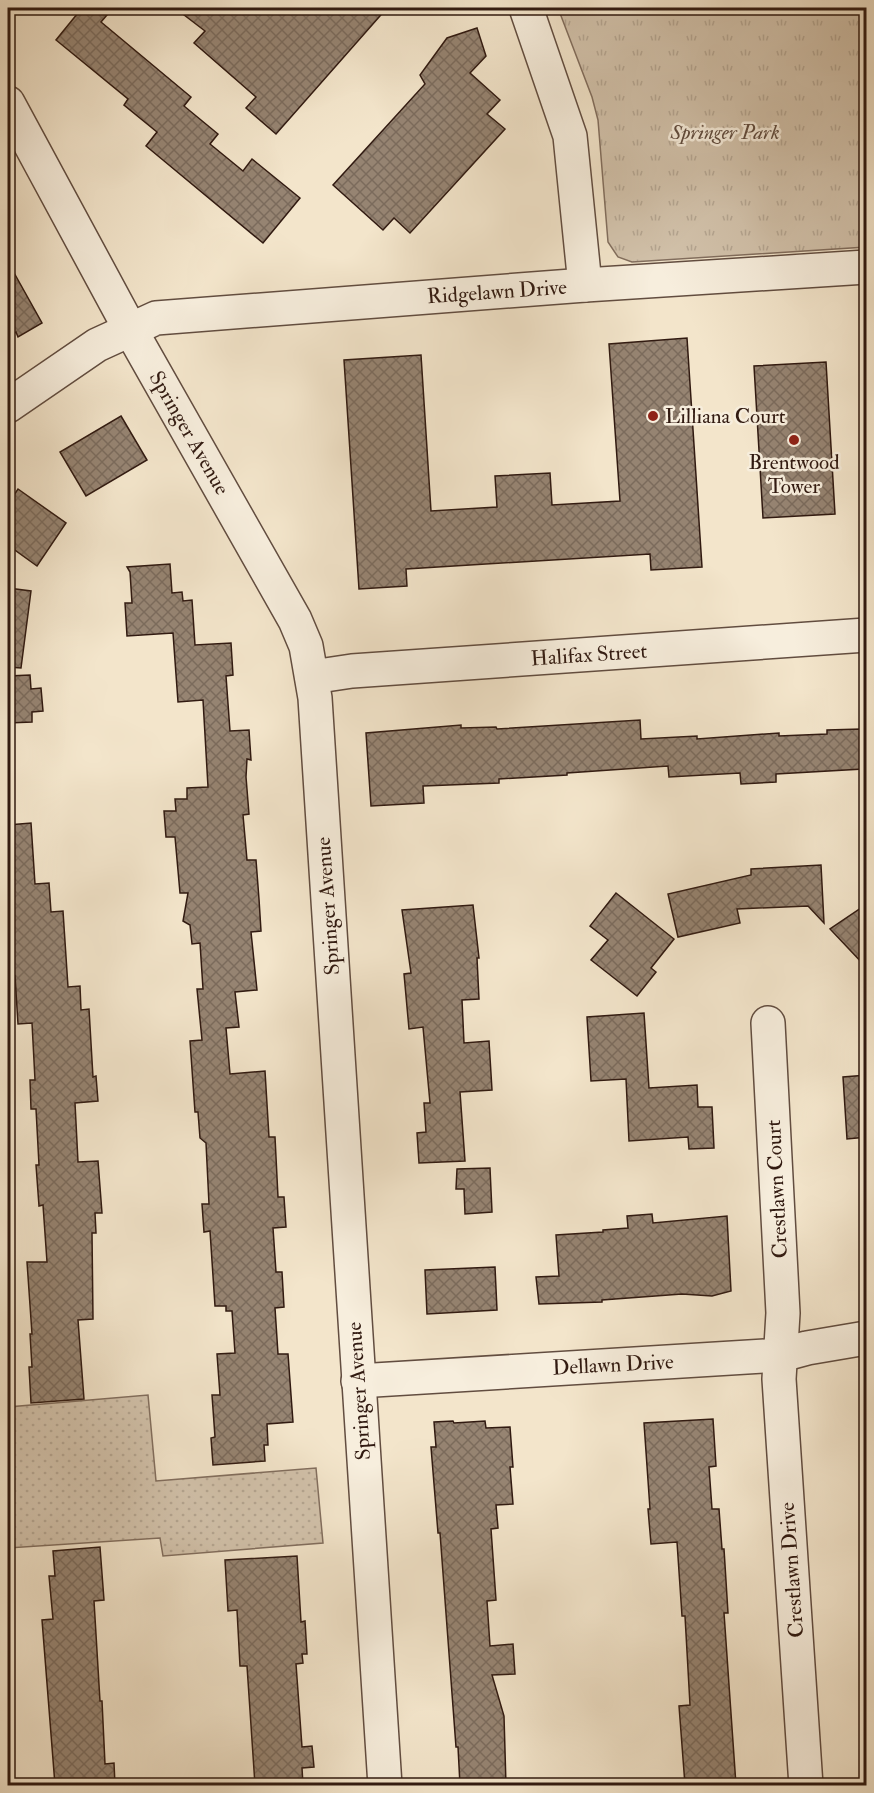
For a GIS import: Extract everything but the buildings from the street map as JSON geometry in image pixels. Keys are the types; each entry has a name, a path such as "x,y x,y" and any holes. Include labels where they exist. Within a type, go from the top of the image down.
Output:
{"street":[{"path":"526,8 570,136 585,285"},
{"name":"Springer Avenue","path":"8,103 130,329 295,620 306,646 312,677 385,1785"},
{"name":"Ridgelawn Drive","path":"8,406 97,345 156,318 167,316 867,267"},
{"name":"Halifax Street","path":"312,677 352,671 867,635"},
{"name":"Crestlawn Court","path":"768,1023 783,1313 781,1355"},
{"name":"Dellawn Drive","path":"358,1381 781,1355 807,1347 867,1338"},
{"name":"Crestlawn Drive","path":"781,1355 779,1379 806,1785"}],"green space":[{"name":"Springer Park","path":"558,8 866,8 866,247 632,262 618,257 608,242 598,120 592,97"},
{"path":"148,1395 156,1481 316,1468 323,1543 163,1556 160,1538 8,1548 8,1407"}],"place":[{"name":"Lilliana Court","path":"653,416"},
{"name":"Brentwood Tower","path":"794,440"}]}
